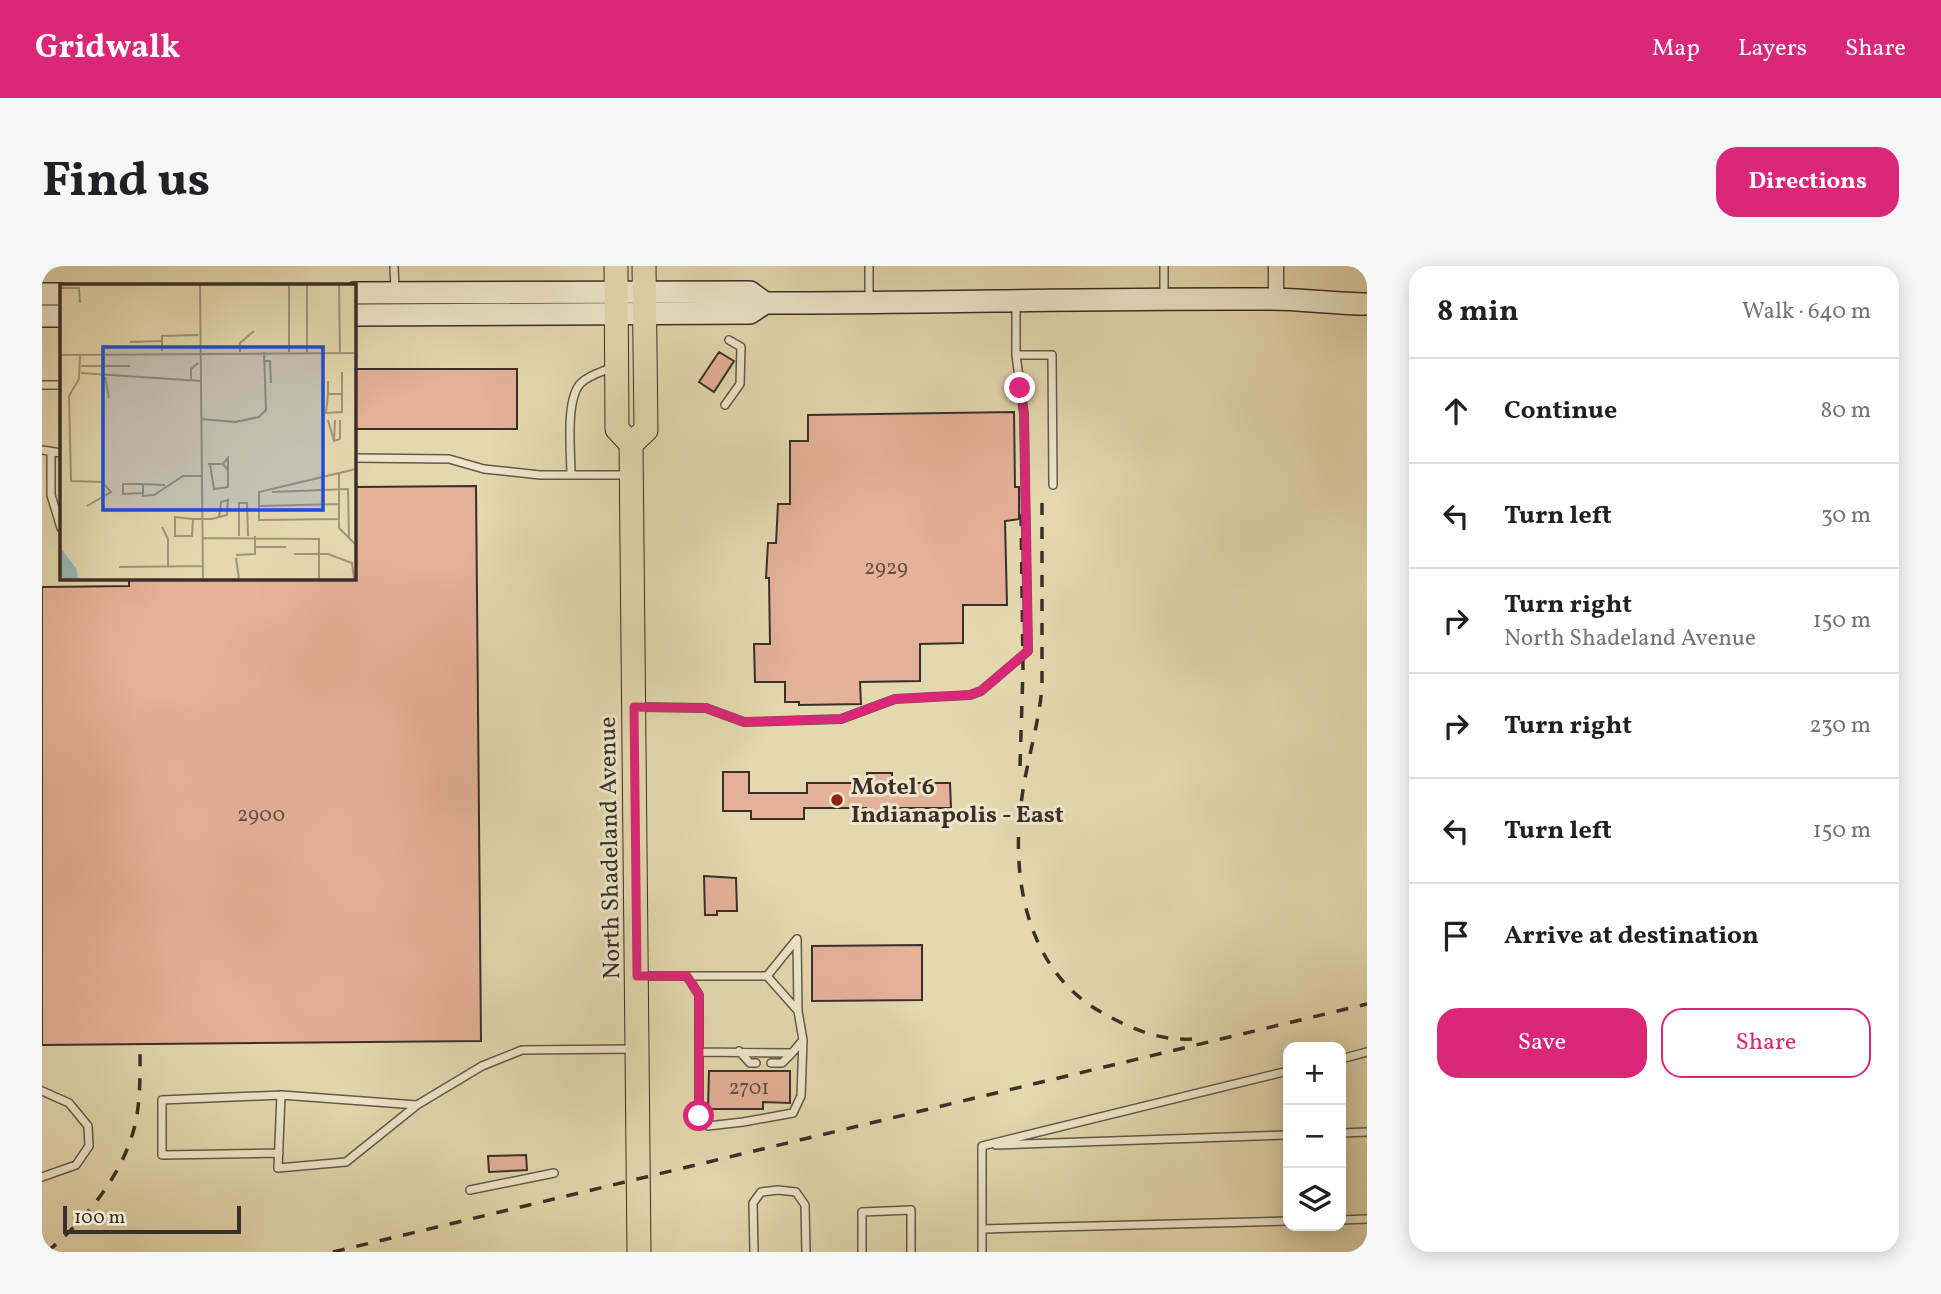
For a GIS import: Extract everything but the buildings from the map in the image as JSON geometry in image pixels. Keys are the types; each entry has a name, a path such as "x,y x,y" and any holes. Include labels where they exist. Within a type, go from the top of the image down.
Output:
{"main road":[{"name":"North Shadeland Avenue","path":"615,266 617,429 631,444 639,1252"},
{"name":"North Shadeland Avenue","path":"631,444 646,430 644,266"},
{"path":"355,293 616,303 645,303 750,292 765,303 1276,299 1367,304"},
{"path":"42,294 60,294"},
{"path":"355,315 616,303"},
{"path":"42,316 60,316"}],"street":[{"path":"1276,266 1276,299"}],"lane":[{"path":"394,266 395,293"},
{"path":"869,266 869,302"},
{"path":"1164,266 1164,299"},
{"path":"634,707 706,708 744,722 841,719 895,699 970,695 981,691 1028,651 1024,414 1016,355 1016,302"},
{"path":"725,405 740,384 741,347 729,340"},
{"path":"1016,355 1052,355 1053,485"},
{"path":"571,475 571,402 580,384 594,374 616,366"},
{"path":"42,385 60,385"},
{"path":"46,451 51,495 60,525"},
{"path":"355,458 449,459 484,469 540,475 631,475"},
{"path":"687,976 699,995 699,1116 708,1126 793,1112 801,1096 803,1040 798,1012 797,939 767,976"},
{"path":"637,976 767,976 798,1012"},
{"path":"771,1063 782,1063 803,1040"},
{"path":"281,1096 278,1168 346,1161 417,1105 482,1066 522,1050 637,1049"},
{"path":"739,1051 750,1063 756,1063"},
{"path":"699,1052 792,1053"},
{"path":"1346,1058 1367,1052"},
{"path":"982,1146 1283,1072"},
{"path":"42,1091 68,1103 88,1126 89,1146 76,1165 42,1177"},
{"path":"279,1153 162,1155 162,1100 281,1096 417,1105"},
{"path":"1346,1133 1367,1132"},
{"path":"982,1146 1283,1135"},
{"path":"982,1146 982,1252"},
{"path":"470,1190 554,1173"},
{"path":"754,1252 753,1203 761,1192 778,1190 796,1192 805,1205 806,1252"},
{"path":"862,1252 862,1212 911,1210 911,1252"},
{"path":"1346,1220 1367,1219"},
{"path":"982,1229 1283,1221"}],"railway":[{"path":"1042,503 1042,687 1024,783 1019,827 1022,889 1029,918 1040,946 1055,972 1076,994 1101,1012 1133,1028 1156,1036 1192,1039"},
{"path":"1020,766 1023,669 1021,511"},
{"path":"333,1252 1367,1004"},
{"path":"47,1252 89,1210 122,1161 137,1115 140,1044"}],"place":[{"name":"Motel 6 Indianapolis - East","path":"837,800"}],"route":[{"path":"699,1116 699,995 687,976 637,976 634,707 706,708 744,722 841,719 895,699 970,695 981,691 1028,651 1024,414 1020,388"}]}
